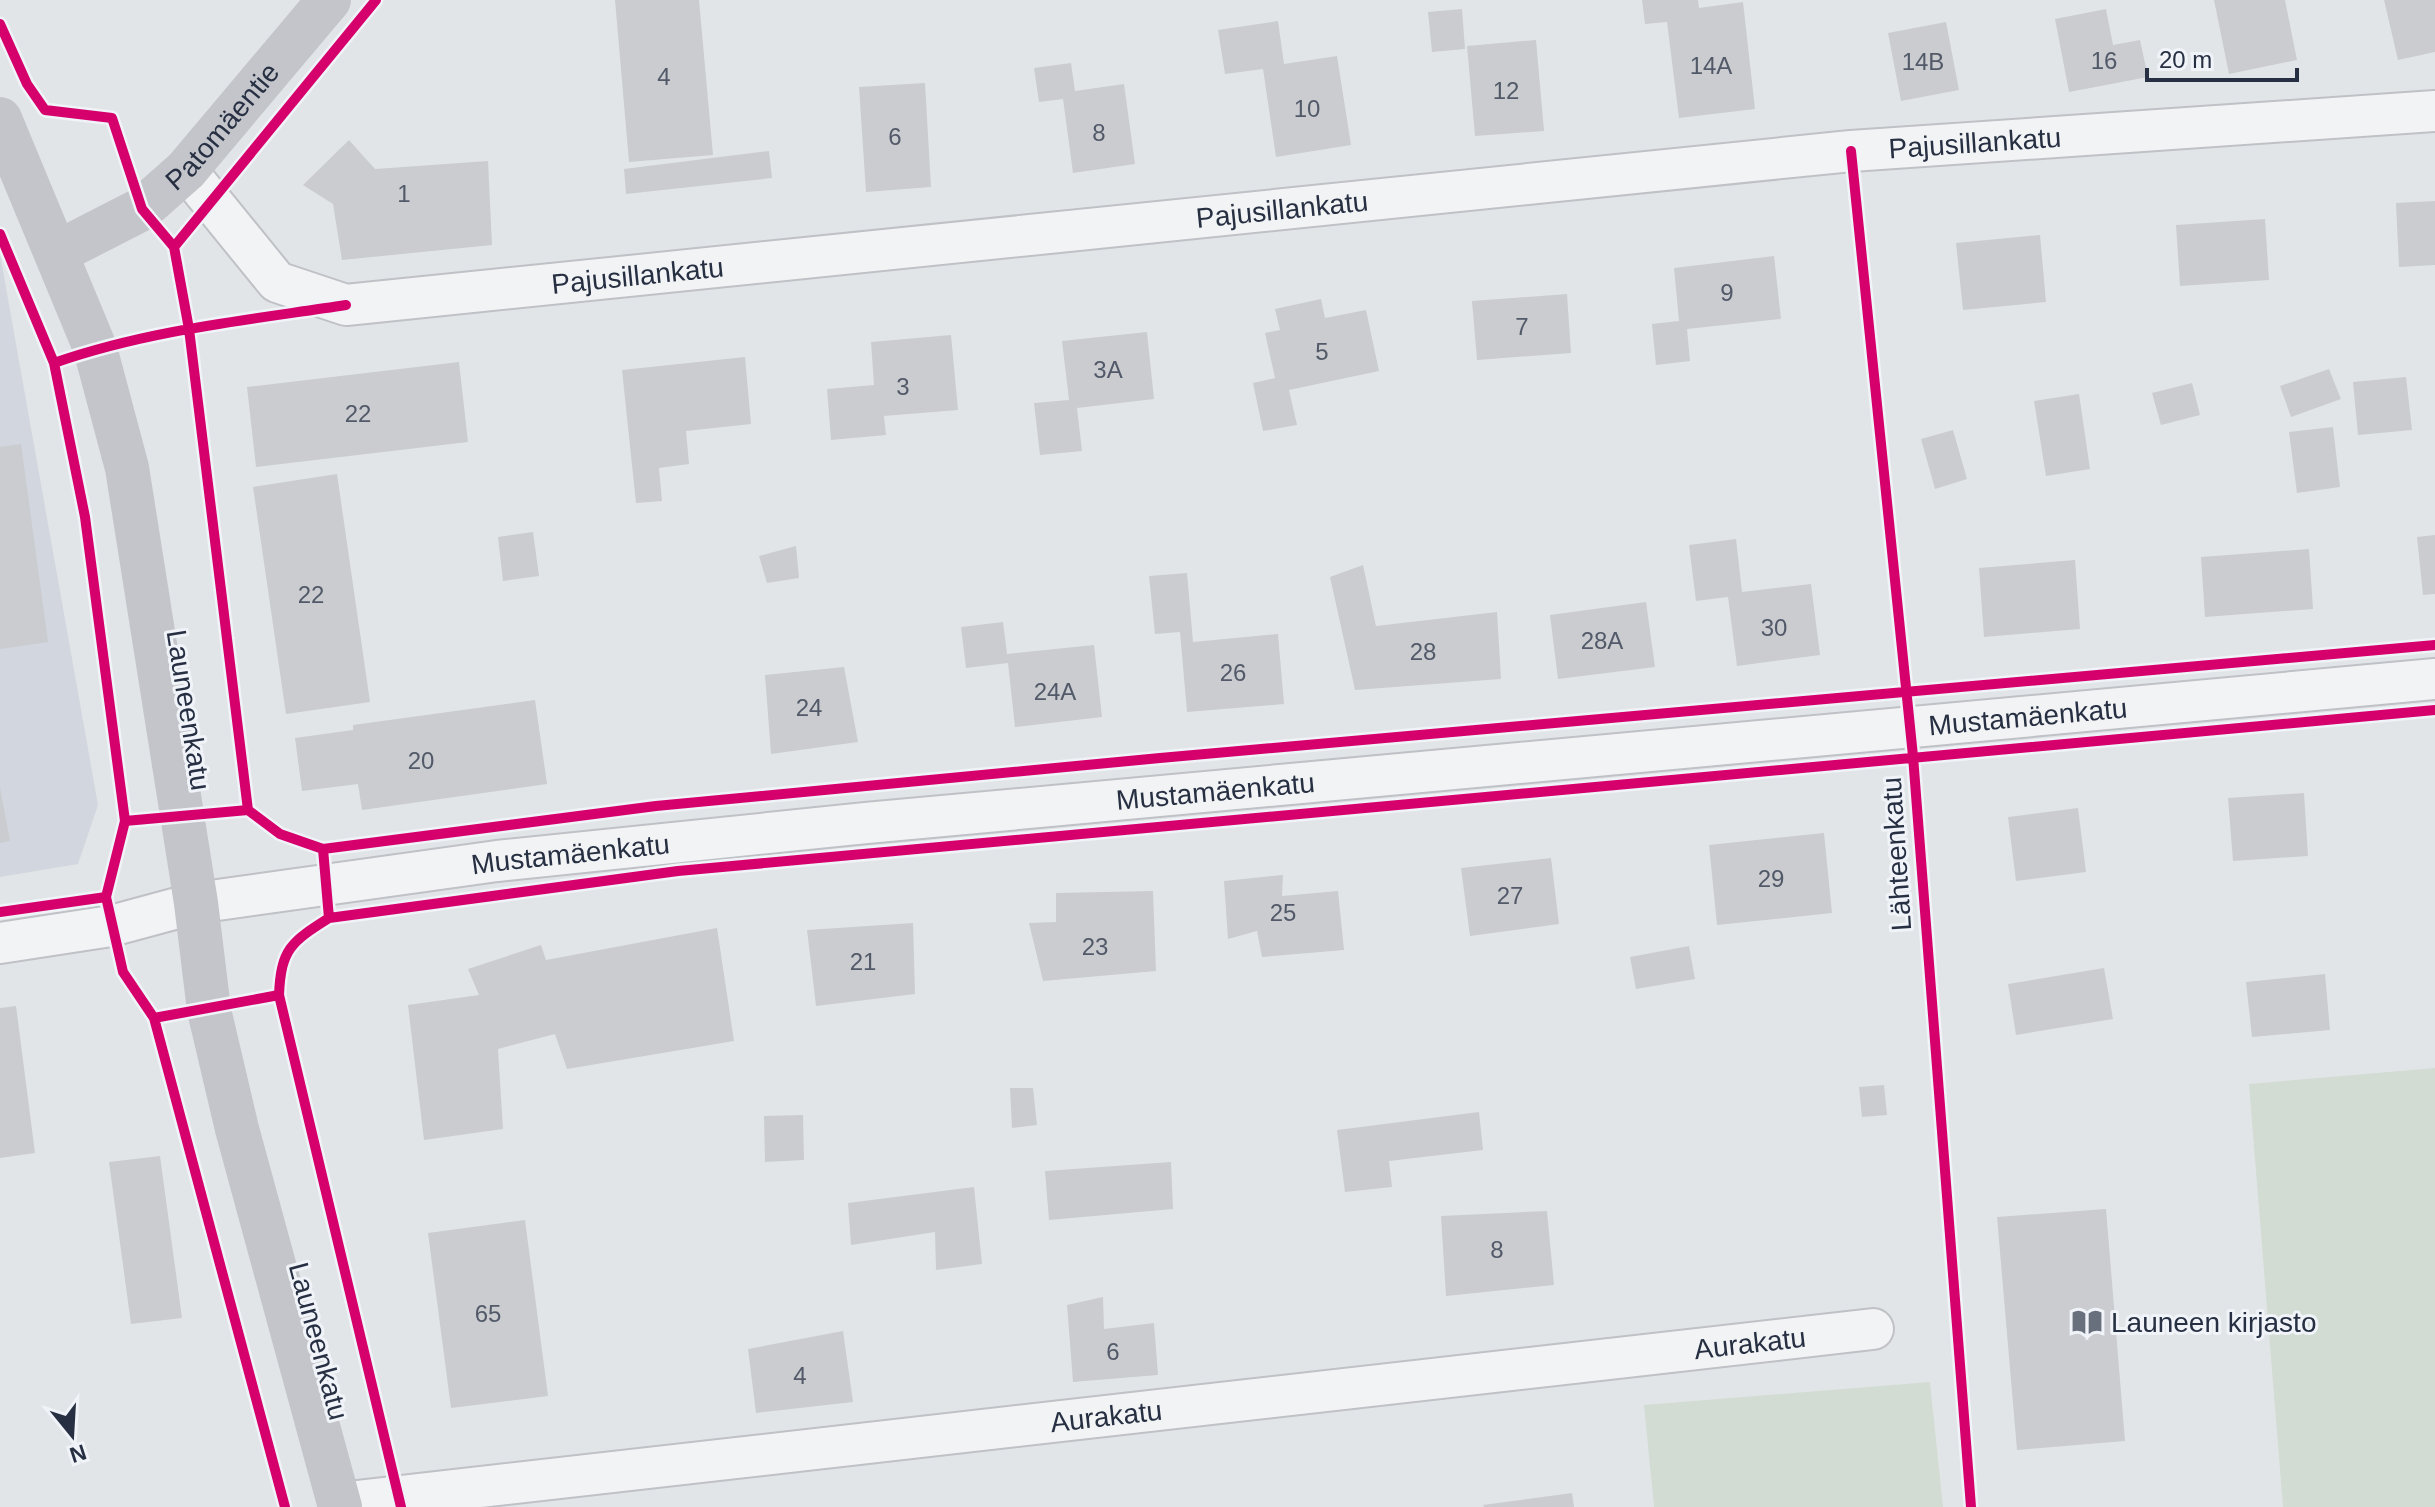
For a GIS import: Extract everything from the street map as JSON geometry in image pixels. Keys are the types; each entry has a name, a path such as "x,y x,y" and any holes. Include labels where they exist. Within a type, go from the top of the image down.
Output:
{"street":[{"name":"Patomäentie","path":"56,253 142,209 186,170 329,0"},
{"name":"Pajusillankatu","path":"186,170 277,282 346,305 1851,151 2435,111"},
{"name":"Launeenkatu","path":"0,119 95,348 127,468 196,903 209,1010 237,1129 339,1505"},
{"name":"Mustamäenkatu","path":"0,943 111,926 196,903 497,861 866,823 2435,679"},
{"name":"Aurakatu","path":"339,1505 1873,1329"}],"shaded area":[{"path":"0,254 98,805 78,864 0,877"},
{"path":"2435,1068 2435,1507 2283,1507 2249,1084"},
{"path":"1930,1382 1943,1507 1654,1507 1644,1405"}],"building":[{"path":"615,0 699,0 713,155 629,162"},
{"path":"1642,0 1698,0 1699,8 1743,2 1755,109 1679,118 1667,22 1645,24"},
{"path":"2214,0 2285,0 2297,60 2229,74"},
{"path":"2384,0 2435,0 2435,52 2398,60"},
{"path":"1462,9 1465,49 1432,52 1428,12"},
{"path":"2106,9 2113,45 2140,40 2148,77 2069,92 2055,19"},
{"path":"1278,21 1284,64 1337,56 1351,145 1276,157 1263,69 1225,74 1218,30"},
{"path":"1946,22 1959,90 1901,101 1888,33"},
{"path":"1536,40 1544,131 1475,136 1467,46"},
{"path":"1071,63 1075,91 1124,84 1135,164 1073,173 1063,99 1039,102 1034,68"},
{"path":"925,83 931,187 866,192 859,87"},
{"path":"349,140 375,169 488,161 492,245 342,260 333,204 303,185"},
{"path":"769,151 772,178 626,194 624,169"},
{"path":"2435,201 2435,265 2399,267 2396,203"},
{"path":"2265,219 2269,280 2180,286 2176,225"},
{"path":"2040,235 2046,302 1963,310 1956,243"},
{"path":"1774,256 1781,319 1687,329 1690,361 1656,365 1652,324 1679,321 1674,268"},
{"path":"1567,294 1571,353 1477,360 1472,301"},
{"path":"1321,299 1325,318 1366,310 1379,371 1289,390 1297,425 1263,431 1253,383 1275,378 1265,333 1280,330 1275,309"},
{"path":"1147,332 1154,399 1077,408 1082,451 1040,455 1034,403 1069,400 1062,341"},
{"path":"951,335 958,410 884,416 886,435 831,440 827,389 874,385 871,342"},
{"path":"745,357 751,424 686,431 689,464 659,468 662,501 636,503 622,370"},
{"path":"459,362 468,442 256,467 247,387"},
{"path":"2329,369 2341,399 2291,417 2280,386"},
{"path":"2406,377 2412,430 2358,435 2353,382"},
{"path":"2192,383 2200,415 2161,425 2152,393"},
{"path":"2079,394 2090,469 2046,476 2034,401"},
{"path":"2333,427 2340,487 2297,493 2289,432"},
{"path":"1953,430 1967,479 1935,489 1921,439"},
{"path":"21,444 48,642 0,649 0,447"},
{"path":"337,474 370,702 286,714 253,487"},
{"path":"533,532 539,576 503,581 498,537"},
{"path":"2435,535 2435,594 2423,595 2417,537"},
{"path":"1736,539 1742,592 1811,584 1820,655 1737,666 1728,597 1696,601 1689,545"},
{"path":"796,546 799,578 767,583 759,556"},
{"path":"2309,549 2313,609 2205,617 2201,557"},
{"path":"2075,560 2080,629 1984,637 1979,568"},
{"path":"1363,565 1376,626 1497,612 1501,679 1355,690 1330,577"},
{"path":"1187,573 1193,642 1278,634 1284,704 1187,712 1180,632 1155,634 1149,576"},
{"path":"1646,602 1655,667 1558,679 1550,615"},
{"path":"1003,622 1007,654 1094,645 1102,717 1015,727 1008,663 966,668 961,627"},
{"path":"844,667 858,742 771,754 765,675"},
{"path":"535,700 547,784 362,810 358,784 302,791 295,738 353,730 353,725"},
{"path":"0,788 10,841 0,843"},
{"path":"2304,793 2308,856 2233,861 2228,798"},
{"path":"2078,808 2086,872 2016,881 2008,817"},
{"path":"1824,833 1832,913 1717,925 1709,845"},
{"path":"1551,858 1559,924 1470,936 1461,868"},
{"path":"1283,875 1282,896 1338,891 1344,950 1262,957 1257,931 1228,939 1224,881"},
{"path":"1153,891 1156,971 1043,981 1029,923 1056,922 1056,893"},
{"path":"913,923 915,994 816,1006 807,930"},
{"path":"717,928 734,1041 567,1069 555,1034 498,1049 503,1129 424,1140 408,1005 479,995 468,969 541,945 546,960"},
{"path":"1689,946 1695,979 1636,989 1630,957"},
{"path":"2104,968 2113,1019 2016,1035 2008,984"},
{"path":"2325,974 2330,1030 2252,1037 2246,982"},
{"path":"16,1006 35,1153 0,1158 0,1008"},
{"path":"1884,1085 1887,1115 1862,1117 1859,1087"},
{"path":"1010,1088 1033,1088 1037,1125 1012,1128"},
{"path":"1479,1112 1483,1150 1389,1161 1392,1187 1345,1192 1337,1130"},
{"path":"803,1115 804,1160 765,1162 764,1116"},
{"path":"160,1156 182,1318 131,1324 109,1162"},
{"path":"1171,1162 1173,1209 1049,1220 1045,1171"},
{"path":"974,1187 982,1264 936,1270 935,1232 851,1245 848,1203"},
{"path":"2106,1209 2125,1441 2017,1450 1997,1217"},
{"path":"1547,1211 1554,1285 1446,1296 1441,1216"},
{"path":"525,1220 548,1396 451,1408 428,1233"},
{"path":"1103,1297 1104,1329 1154,1323 1158,1375 1073,1382 1067,1305"},
{"path":"843,1331 853,1402 756,1413 748,1349"},
{"path":"1572,1493 1574,1507 1483,1505"}],"cycle path":[{"path":"376,0 174,247 189,329 248,810 280,834 323,849 329,918 290,948 282,967 279,995 401,1507"},
{"path":"0,24 27,84 45,110 112,118 142,209 174,247"},
{"name":"Lähteenkatu","path":"1851,151 1913,756 1971,1507"},
{"path":"0,234 54,363"},
{"path":"285,1507 154,1018 123,972 106,897 125,821 85,517 54,363 162,334 346,305"},
{"path":"323,849 656,806 2435,645"},
{"path":"329,918 678,871 2435,710"},
{"path":"125,821 248,810"},
{"path":"0,912 106,897"},
{"path":"154,1018 279,995"}],"place":[{"name":"Launeen kirjasto","path":"2087,1322"}]}
